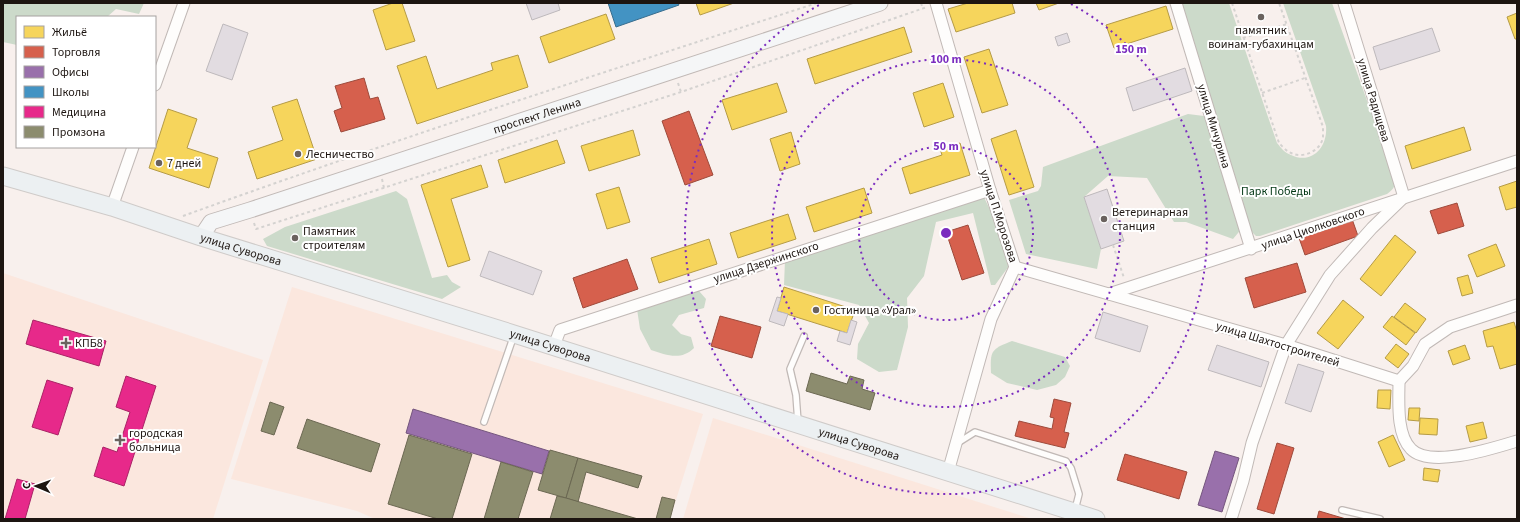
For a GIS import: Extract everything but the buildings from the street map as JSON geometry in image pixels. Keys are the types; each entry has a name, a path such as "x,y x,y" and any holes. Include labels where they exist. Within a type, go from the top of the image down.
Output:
{"main road":[{"name":"проспект Ленина","path":"201,237 211,222 880,3"},
{"name":"улица Суворова","path":"3,176 112,208 554,346 1096,519"}],"street":[{"path":"156,82 184,3"},
{"name":"улица Мичурина","path":"1176,3 1251,249"},
{"name":"улица Радищева","path":"1344,3 1404,197"},
{"name":"улица П.Морозова","path":"936,4 990,190 1015,267 991,319 948,472"},
{"path":"112,208 133,148"},
{"name":"улица Циолковского","path":"1109,294 1251,249 1404,197 1517,161"},
{"name":"улица Дзержинского","path":"554,346 560,330 990,190"},
{"path":"1231,519 1243,481 1252,443 1286,345 1330,275 1372,228 1404,197"},
{"name":"улица Шахтостроителей","path":"1015,267 1286,345 1399,381"},
{"path":"1517,305 1450,327 1425,344 1413,366 1399,381 1400,422 1404,437 1411,450 1422,456 1436,458 1463,455 1517,441"}],"lane":[{"path":"484,422 514,334"},
{"path":"798,424 796,395 790,369 804,336"},
{"path":"956,444 975,432 1066,461 1071,468 1079,494 1074,512"},
{"path":"1342,510 1380,519"}],"path":[{"path":"162,224 244,194 550,90 817,3"},
{"path":"921,3 923,9"},
{"path":"1232,3 1279,143 1291,154 1303,156 1309,154 1319,145 1323,138 1323,127 1280,3"},
{"path":"244,194 256,229 681,92 936,4"},
{"path":"1243,38 1287,24"},
{"path":"1262,94 1306,78"},
{"path":"1113,245 1127,288"}],"shaded area":[{"name":"городская больница","path":"3,273 263,360 213,519 3,519"},
{"path":"292,287 703,414 670,519 375,519 357,511 231,479"},
{"path":"713,418 1032,519 683,519"}],"green space":[{"path":"3,3 144,3 139,14 116,9 108,16 16,16 16,45 3,42"},
{"name":"Парк Победы","path":"1176,3 1229,3 1277,143 1289,154 1306,158 1312,156 1321,147 1326,134 1326,126 1283,3 1332,3 1393,173 1395,183 1394,187 1387,194 1260,236 1256,236 1249,229"},
{"path":"1188,114 1204,116 1217,146 1243,227 1233,239 1186,222 1174,222 1147,178 1108,176 1084,197 1101,249 1097,269 1026,254 1009,200 1038,191 1041,186 1043,167"},
{"path":"396,191 407,199 432,278 447,275 452,282 461,287 442,299 267,246 263,239 285,227"},
{"path":"984,197 991,212 1009,266 995,285 991,285 973,213 936,222 924,276 907,298 908,327 897,370 879,372 857,359 858,344 869,323 859,305 784,285 785,260"},
{"path":"699,291 706,299 704,308 679,315 672,325 681,334 691,337 694,348 679,356 668,355 651,350 640,329 637,309"},
{"path":"1012,341 1065,357 1070,366 1065,377 1056,385 1037,390 1007,383 991,373 991,360 993,352 1000,346"}],"place":[{"name":"памятник воинам-губахинцам","path":"1261,17"},
{"name":"Лесничество","path":"298,154"},
{"name":"7 дней","path":"159,163"},
{"name":"Ветеринарная станция","path":"1104,219"},
{"name":"Памятник строителям","path":"295,238"},
{"name":"Гостиница «Урал»","path":"816,310"},
{"name":"КПБ8","path":"66,343"},
{"name":"городская больница","path":"120,440"}]}
